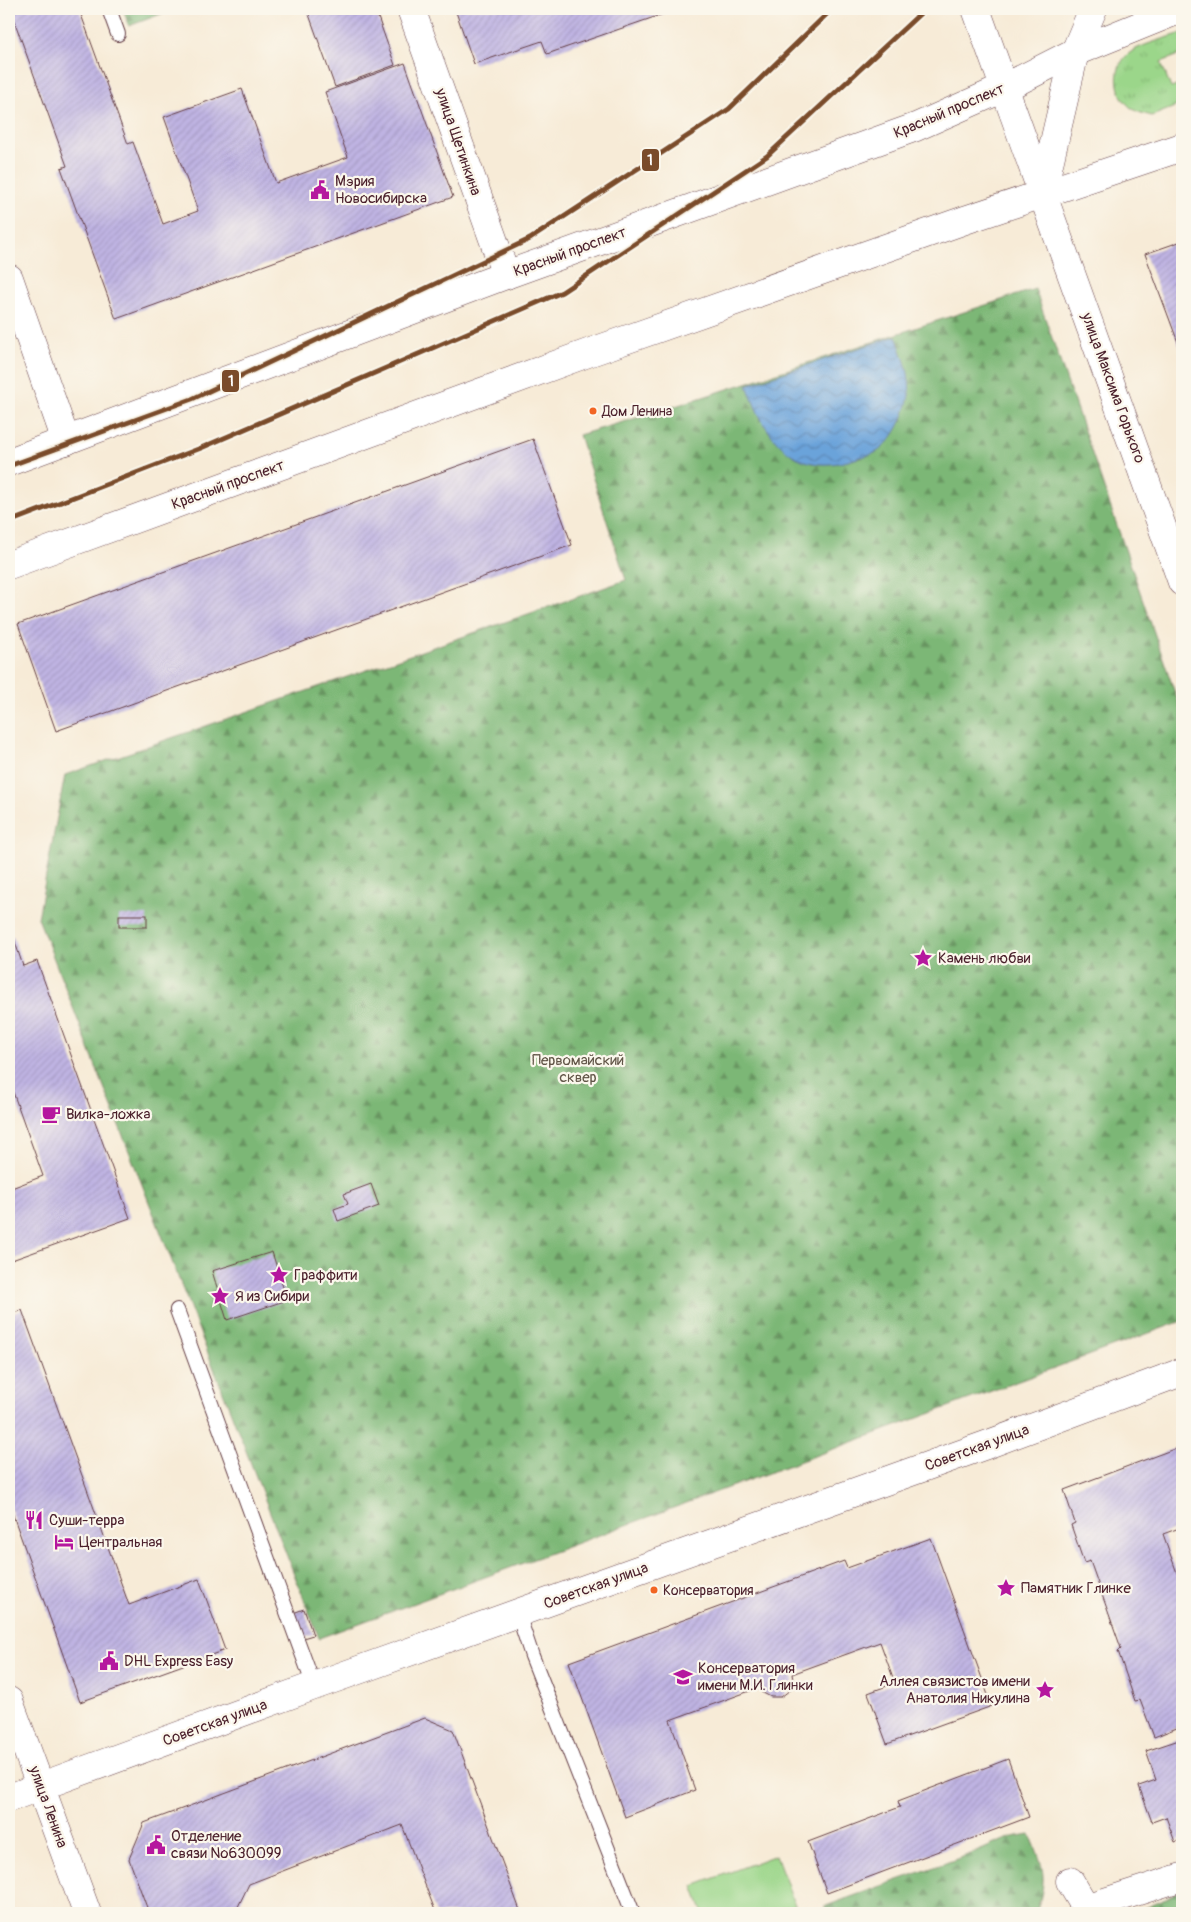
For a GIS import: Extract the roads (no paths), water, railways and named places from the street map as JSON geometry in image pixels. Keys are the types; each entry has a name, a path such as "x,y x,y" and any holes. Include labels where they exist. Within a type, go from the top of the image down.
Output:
{"main road":[{"name":"улица Щетинкина","path":"410,9 506,275"},
{"path":"976,9 1004,88"},
{"path":"1042,194 1075,52 1093,9"},
{"name":"Красный проспект","path":"9,462 506,275 916,128 1004,88 1075,52 1181,9"},
{"name":"улица Максима Горького","path":"1004,88 1182,582"},
{"name":"Красный проспект","path":"9,564 588,352 1182,147"},
{"path":"9,278 66,441"},
{"name":"Советская улица","path":"9,1798 314,1686 986,1445 1182,1372"},
{"name":"улица Ленина","path":"9,1700 87,1913"},
{"path":"1070,1881 1085,1911 1182,1877"}],"lane":[{"path":"109,9 118,34"},
{"path":"177,1310 314,1686"},
{"path":"518,1614 532,1656 630,1911"}],"water":[{"path":"896,336 908,372 909,395 898,427 882,448 873,454 840,463 820,464 801,459 782,447 770,433 761,418 747,385"}],"place":[{"name":"Мэрия Новосибирска","path":"320,190"},
{"name":"Дом Ленина","path":"593,411"},
{"name":"Камень любви","path":"923,958"},
{"name":"Вилка-ложка","path":"51,1114"},
{"name":"Граффити","path":"279,1275"},
{"name":"Я из Сибири","path":"220,1296"},
{"name":"Суши-терра","path":"34,1520"},
{"name":"Центральная","path":"64,1542"},
{"name":"Памятник Глинке","path":"1006,1588"},
{"name":"Консерватория","path":"654,1590"},
{"name":"DHL Express Easy","path":"109,1661"},
{"name":"Консерватория имени М.И. Глинки","path":"683,1677"},
{"name":"Аллея связистов имени Анатолия Никулина","path":"1045,1690"},
{"name":"Отделение связи №630099","path":"156,1845"}],"park label":[{"name":"Первомайский сквер","path":"578,1068"}]}
